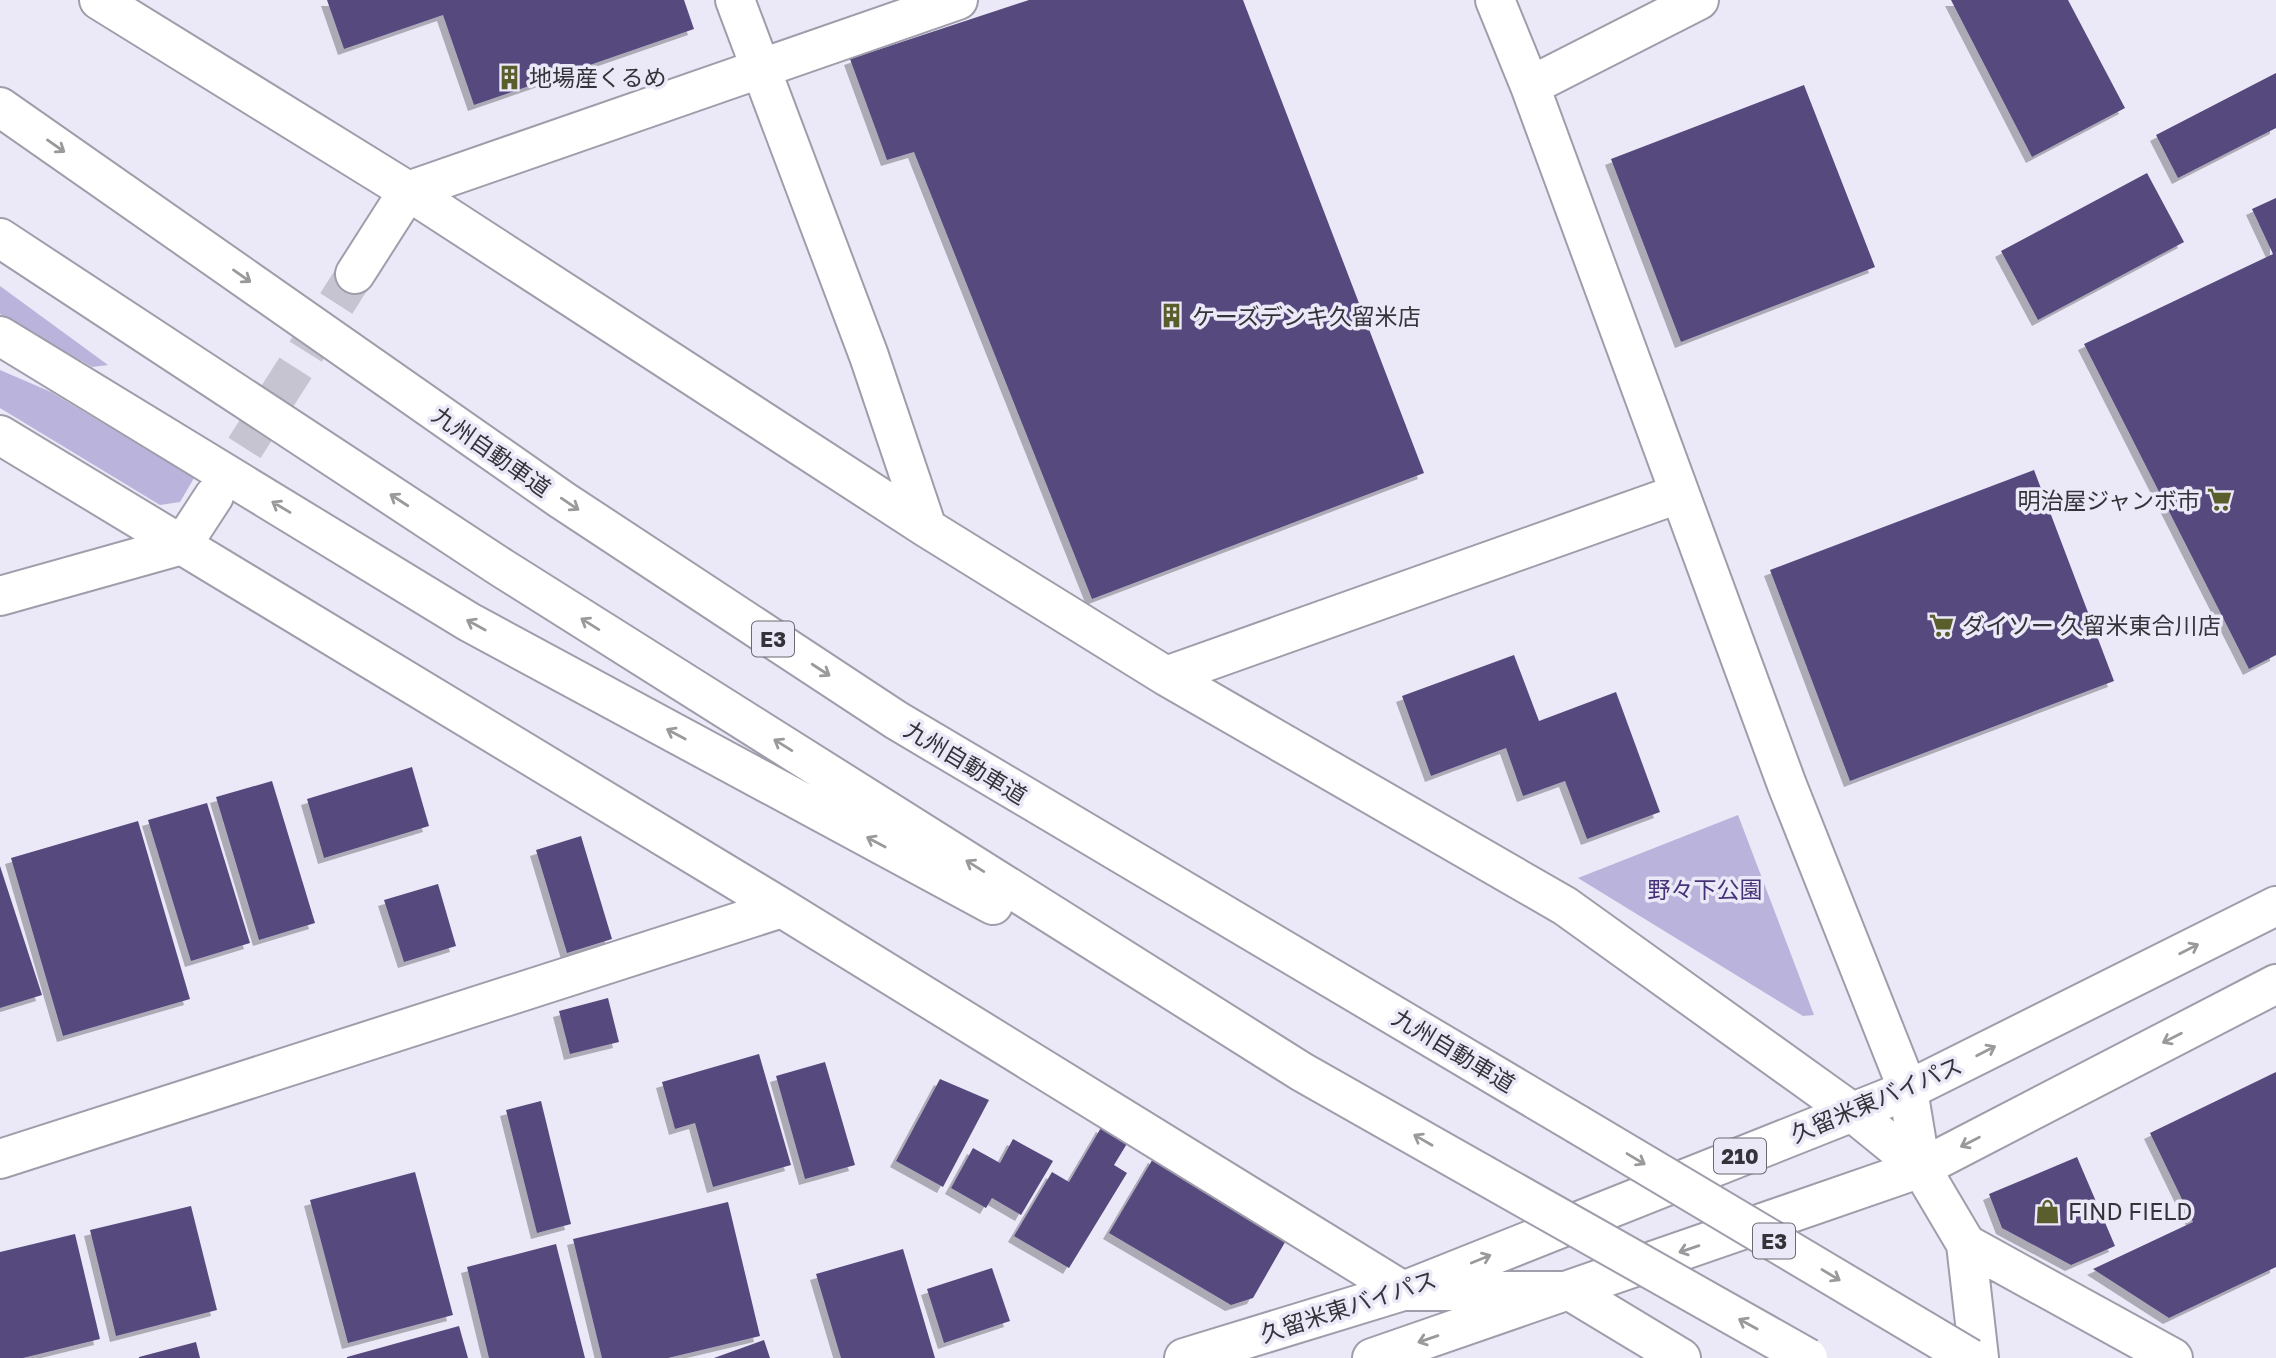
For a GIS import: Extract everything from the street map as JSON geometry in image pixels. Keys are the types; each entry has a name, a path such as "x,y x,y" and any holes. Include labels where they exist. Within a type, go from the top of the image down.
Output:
{"main road":[{"path":"99,0 408,191 927,528 1166,676 1565,906 1852,1112 1921,1168 1966,1244 1979,1358"},
{"path":"735,0 869,356 927,528"},
{"path":"355,274 408,191 958,0"},
{"path":"1495,0 1530,86 1787,785 1908,1090 1921,1168"},
{"path":"1530,86 1699,0"},
{"name":"九州自動車道","path":"0,107 562,499 896,720 1970,1358"},
{"path":"0,237 502,568 1303,1072"},
{"path":"0,336 469,622 1303,1072 1808,1358"},
{"path":"0,435 782,908 1403,1291 1570,1291 1681,1358"},
{"path":"1166,676 1678,494"},
{"path":"0,596 183,545 214,496"},
{"name":"久留米東バイパス","path":"1184,1358 1403,1291 1908,1090 2276,906"},
{"path":"0,1158 782,908"},
{"path":"1372,1358 1921,1168 2276,984"},
{"path":"1966,1244 2173,1358"}],"green space":[{"path":"0,286 108,365 92,367 0,314"},
{"path":"0,370 51,392 194,478 180,502 160,505 0,408"},
{"name":"野々下公園","path":"1738,815 1814,1015 1803,1016 1578,878"}],"building":[{"name":"地場産くるめ","path":"327,0 684,0 694,29 474,105 443,15 344,49"},
{"name":"ケーズデンキ久留米店","path":"1029,0 1243,0 1424,473 1092,599 914,152 887,160 850,59"},
{"path":"1951,0 2068,0 2125,108 2032,157"},
{"path":"2276,73 2276,128 2178,178 2156,135"},
{"path":"1804,85 1875,267 1681,342 1611,159"},
{"path":"2147,173 2184,242 2038,320 2001,251"},
{"name":"明治屋ジャンボ市","path":"2276,198 2276,655 2249,669 2084,344 2273,254 2252,209"},
{"name":"ダイソー 久留米東合川店","path":"2034,470 2114,681 1850,781 1770,570"},
{"path":"1514,655 1539,721 1616,692 1660,812 1587,839 1565,781 1523,796 1506,748 1431,776 1402,696"},
{"path":"412,767 429,826 324,858 307,799"},
{"path":"272,781 315,923 259,940 216,797"},
{"path":"207,803 250,943 191,961 148,820"},
{"path":"138,821 190,999 63,1036 11,858"},
{"path":"581,836 612,939 567,953 536,850"},
{"path":"0,866 42,995 0,1008"},
{"path":"438,884 456,946 404,962 384,900"},
{"path":"608,998 619,1042 570,1054 559,1011"},
{"path":"759,1054 791,1165 713,1187 695,1123 675,1129 662,1082"},
{"path":"825,1062 855,1165 805,1179 776,1076"},
{"path":"2276,1072 2276,1267 2169,1318 2093,1269 2193,1222 2150,1133"},
{"path":"940,1079 989,1100 943,1187 896,1161"},
{"path":"541,1101 571,1224 537,1233 506,1110"},
{"path":"1102,1126 1128,1142 1114,1165 1127,1173 1069,1268 1014,1236 1052,1172 1069,1182"},
{"path":"1013,1139 1053,1161 1021,1215 992,1198 986,1208 951,1188 973,1148 1000,1163"},
{"path":"1154,1157 1288,1237 1253,1298 1231,1305 1109,1233"},
{"name":"FIND FIELD","path":"2077,1157 2115,1246 2071,1265 2002,1228 1989,1194"},
{"path":"415,1172 453,1315 348,1343 310,1200"},
{"path":"728,1202 760,1336 668,1358 602,1358 573,1239"},
{"path":"191,1206 217,1310 116,1336 90,1230"},
{"path":"75,1234 100,1339 23,1358 0,1358 0,1252"},
{"path":"556,1244 585,1358 489,1358 467,1267"},
{"path":"903,1249 935,1358 841,1358 816,1274"},
{"path":"992,1268 1010,1321 944,1343 927,1289"},
{"path":"459,1326 468,1358 347,1358 347,1357"},
{"path":"764,1340 770,1358 714,1358"},
{"path":"196,1342 200,1358 139,1358 139,1357"}],"tunnel":[{"path":"214,496 355,274"}],"place":[{"name":"地場産くるめ","path":"509,77"},
{"name":"ケーズデンキ久留米店","path":"1172,316"},
{"name":"明治屋ジャンボ市","path":"2220,500"},
{"name":"ダイソー 久留米東合川店","path":"1942,625"},
{"name":"FIND FIELD","path":"2048,1211"}]}
